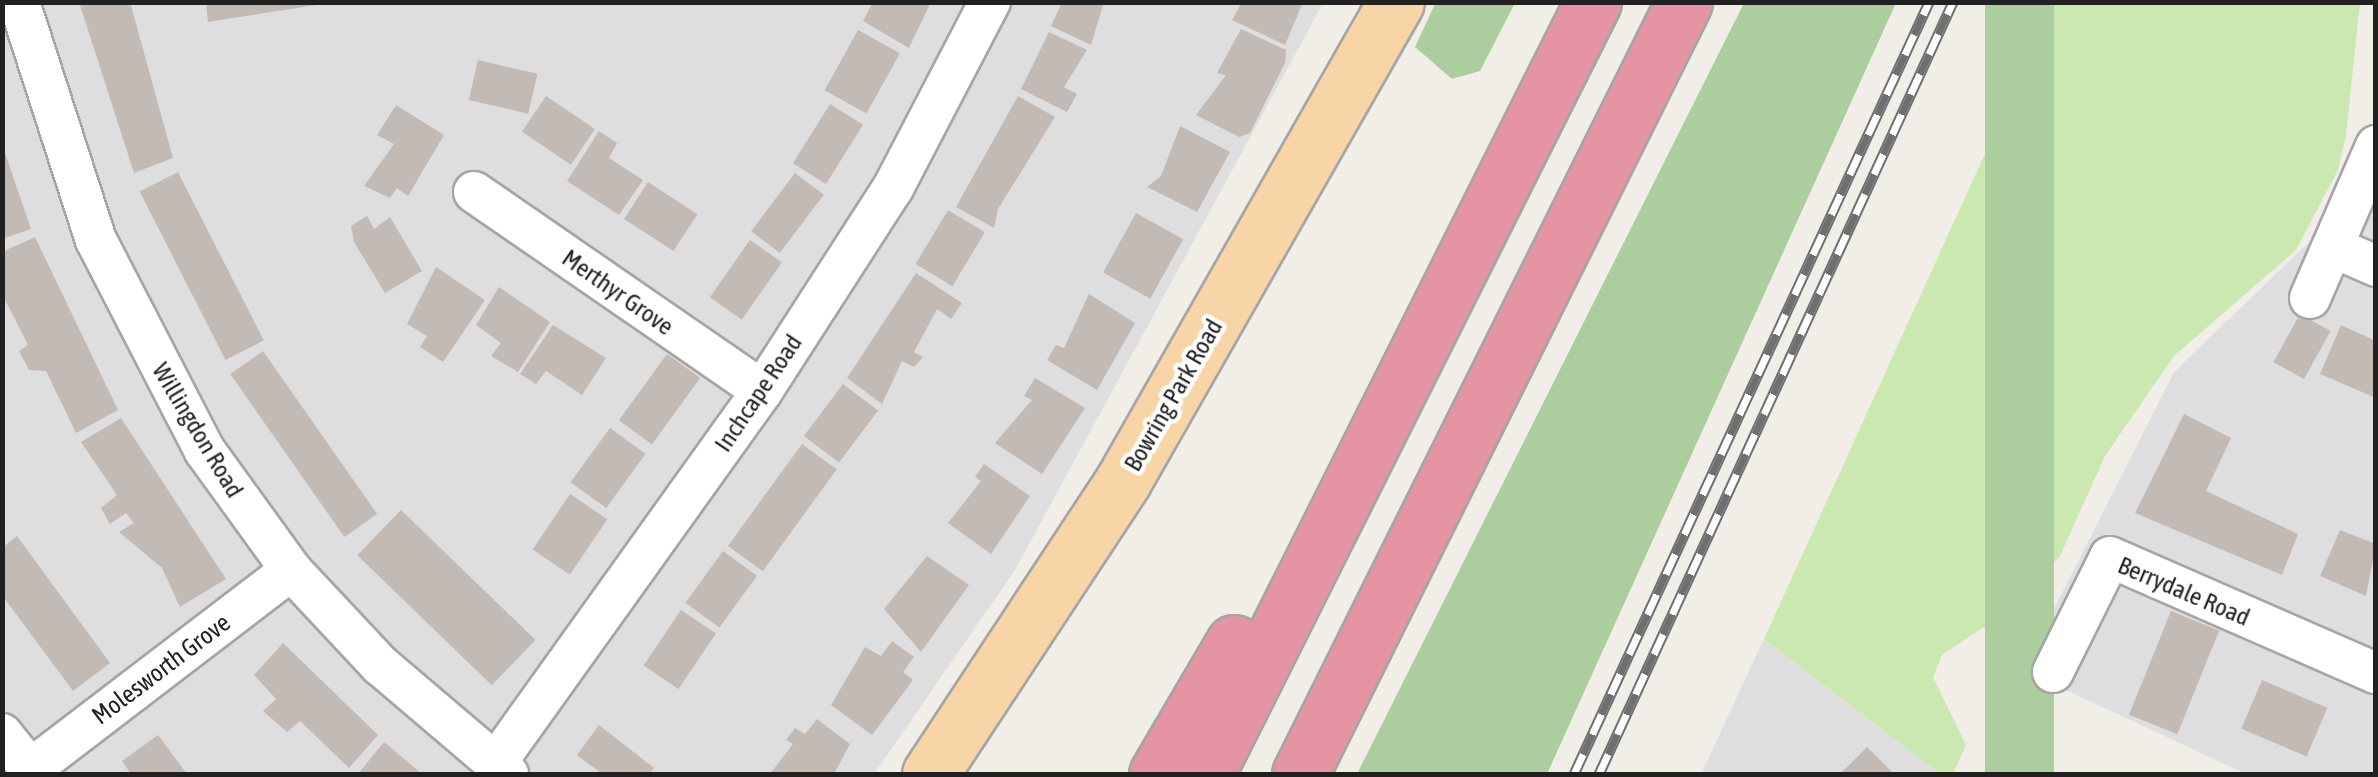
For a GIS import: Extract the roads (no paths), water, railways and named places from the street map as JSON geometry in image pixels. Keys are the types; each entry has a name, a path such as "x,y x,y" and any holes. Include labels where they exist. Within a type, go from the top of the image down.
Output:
{"highway":[{"path":"1206,774 1594,2"},
{"path":"1300,774 1684,2"},
{"path":"1157,774 1490,206"}],"main road":[{"name":"Bowring Park Road","path":"930,774 1123,481 1396,2"}],"street":[{"name":"Willingdon Road","path":"19,2 48,105 130,309 205,452 291,570 380,665 501,769"},
{"name":"Inchcape Road","path":"501,769 762,391 893,188 990,2"},
{"path":"2310,298 2376,146"},
{"name":"Merthyr Grove","path":"474,192 762,391"},
{"path":"2333,248 2376,266"},
{"name":"Berrydale Road","path":"2053,672 2110,557 2376,673"},
{"name":"Molesworth Grove","path":"2,734 32,772 291,570"}],"railway":[{"path":"1574,774 1929,2"},
{"path":"1599,774 1953,2"}]}
